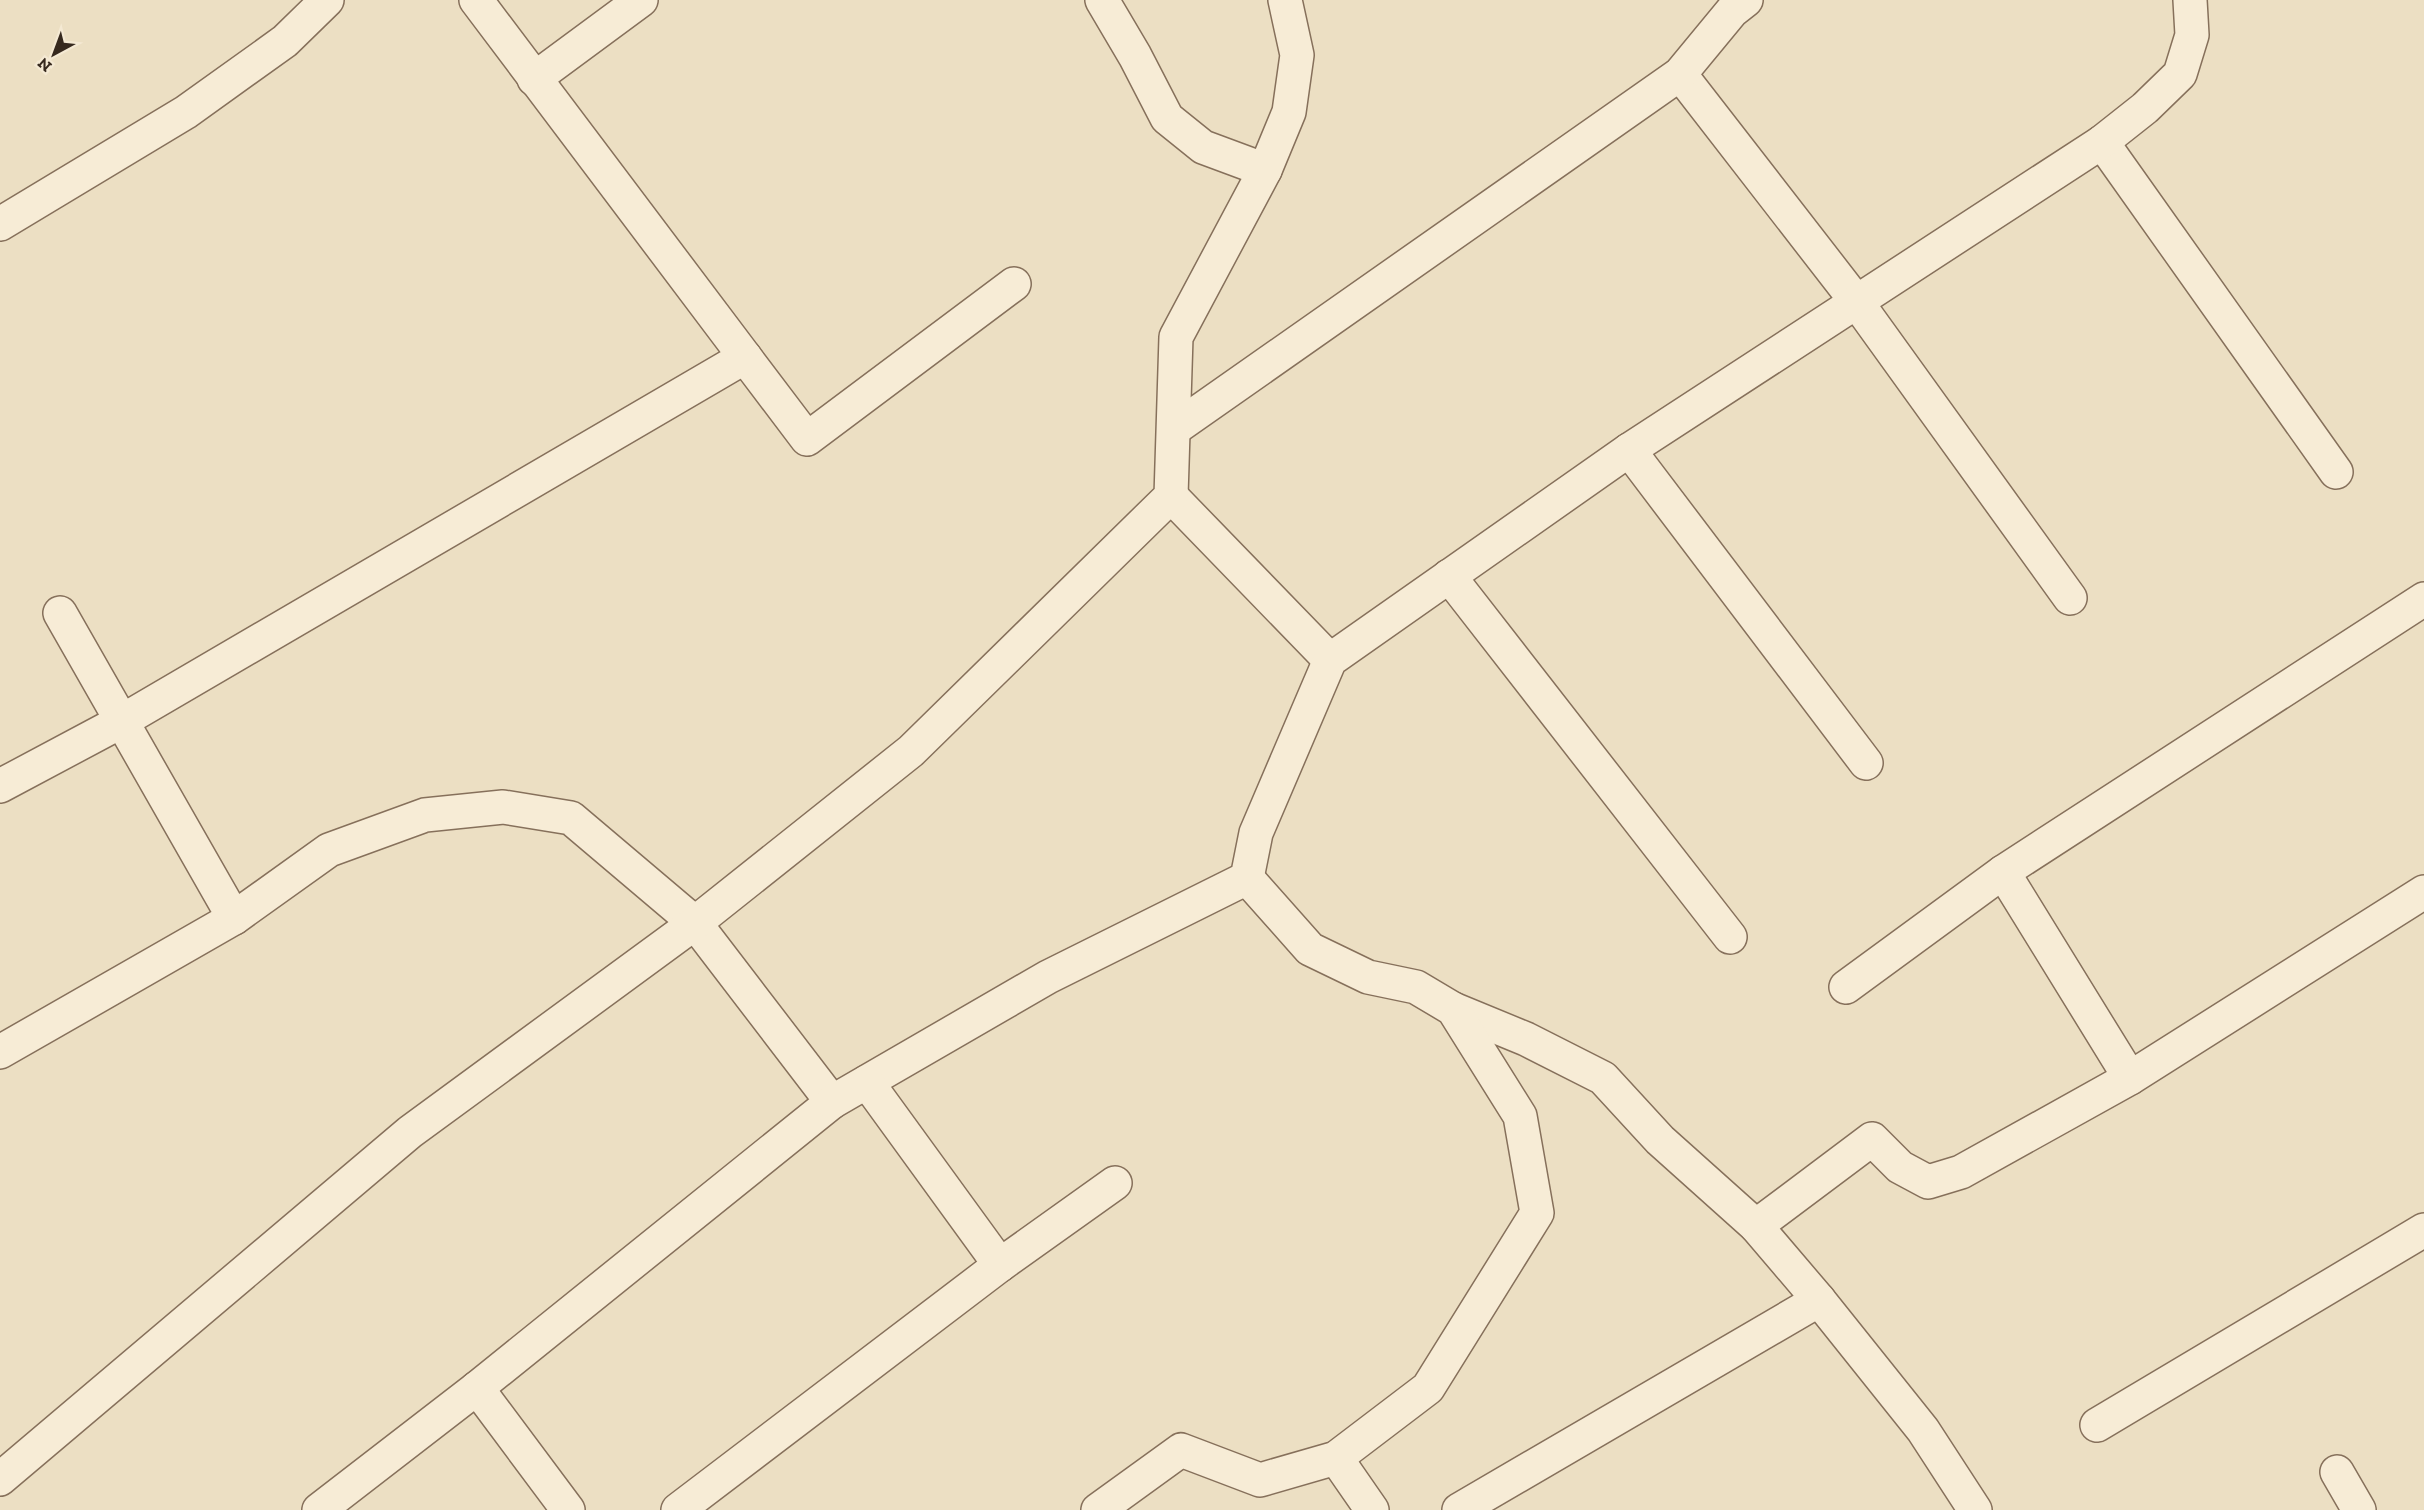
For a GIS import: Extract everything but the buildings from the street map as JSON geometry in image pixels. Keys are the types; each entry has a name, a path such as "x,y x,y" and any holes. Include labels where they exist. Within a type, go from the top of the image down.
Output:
{"street":[{"path":"0,224 186,112 285,41 327,0"},
{"path":"476,0 807,439 1014,284"},
{"path":"534,79 642,0"},
{"path":"1102,0 1135,56 1167,118 1203,147 1265,170"},
{"path":"3,1469 410,1132 696,924 911,751 1171,496 1176,337 1265,170 1288,112 1297,55 1285,0"},
{"path":"1174,429 1680,74 1732,11 1746,0"},
{"path":"1247,878 1256,832 1330,660 1629,450 2102,142 2145,108 2180,74 2192,35 2190,0"},
{"path":"1680,74 1856,301 2070,598"},
{"path":"2102,142 2336,472"},
{"path":"0,786 122,721 745,357"},
{"path":"1629,450 1866,763"},
{"path":"1171,496 1330,660"},
{"path":"1449,576 1730,937"},
{"path":"1845,987 2003,872 2424,599"},
{"path":"60,613 234,918"},
{"path":"0,1052 234,918 329,850 425,814 503,807 570,818 696,924 832,1102"},
{"path":"2003,872 2130,1078"},
{"path":"1247,878 1310,949 1368,977 1416,987 1453,1009 1526,1039 1603,1077 1660,1140 1756,1226 1819,1300 1923,1430 1975,1510"},
{"path":"319,1510 477,1388 832,1102 1048,977 1247,878"},
{"path":"1756,1226 1872,1139 1900,1167 1928,1182 1961,1172 2130,1078 2424,892"},
{"path":"1098,1510 1181,1450 1260,1480 1336,1458 1428,1388 1537,1213 1520,1116 1453,1009"},
{"path":"867,1082 1000,1265"},
{"path":"678,1510 1000,1265 1115,1183"},
{"path":"2097,1425 2424,1230"},
{"path":"1459,1510 1819,1300"},
{"path":"477,1388 568,1510"},
{"path":"1336,1458 1372,1510"},
{"path":"2337,1472 2359,1510"}]}
